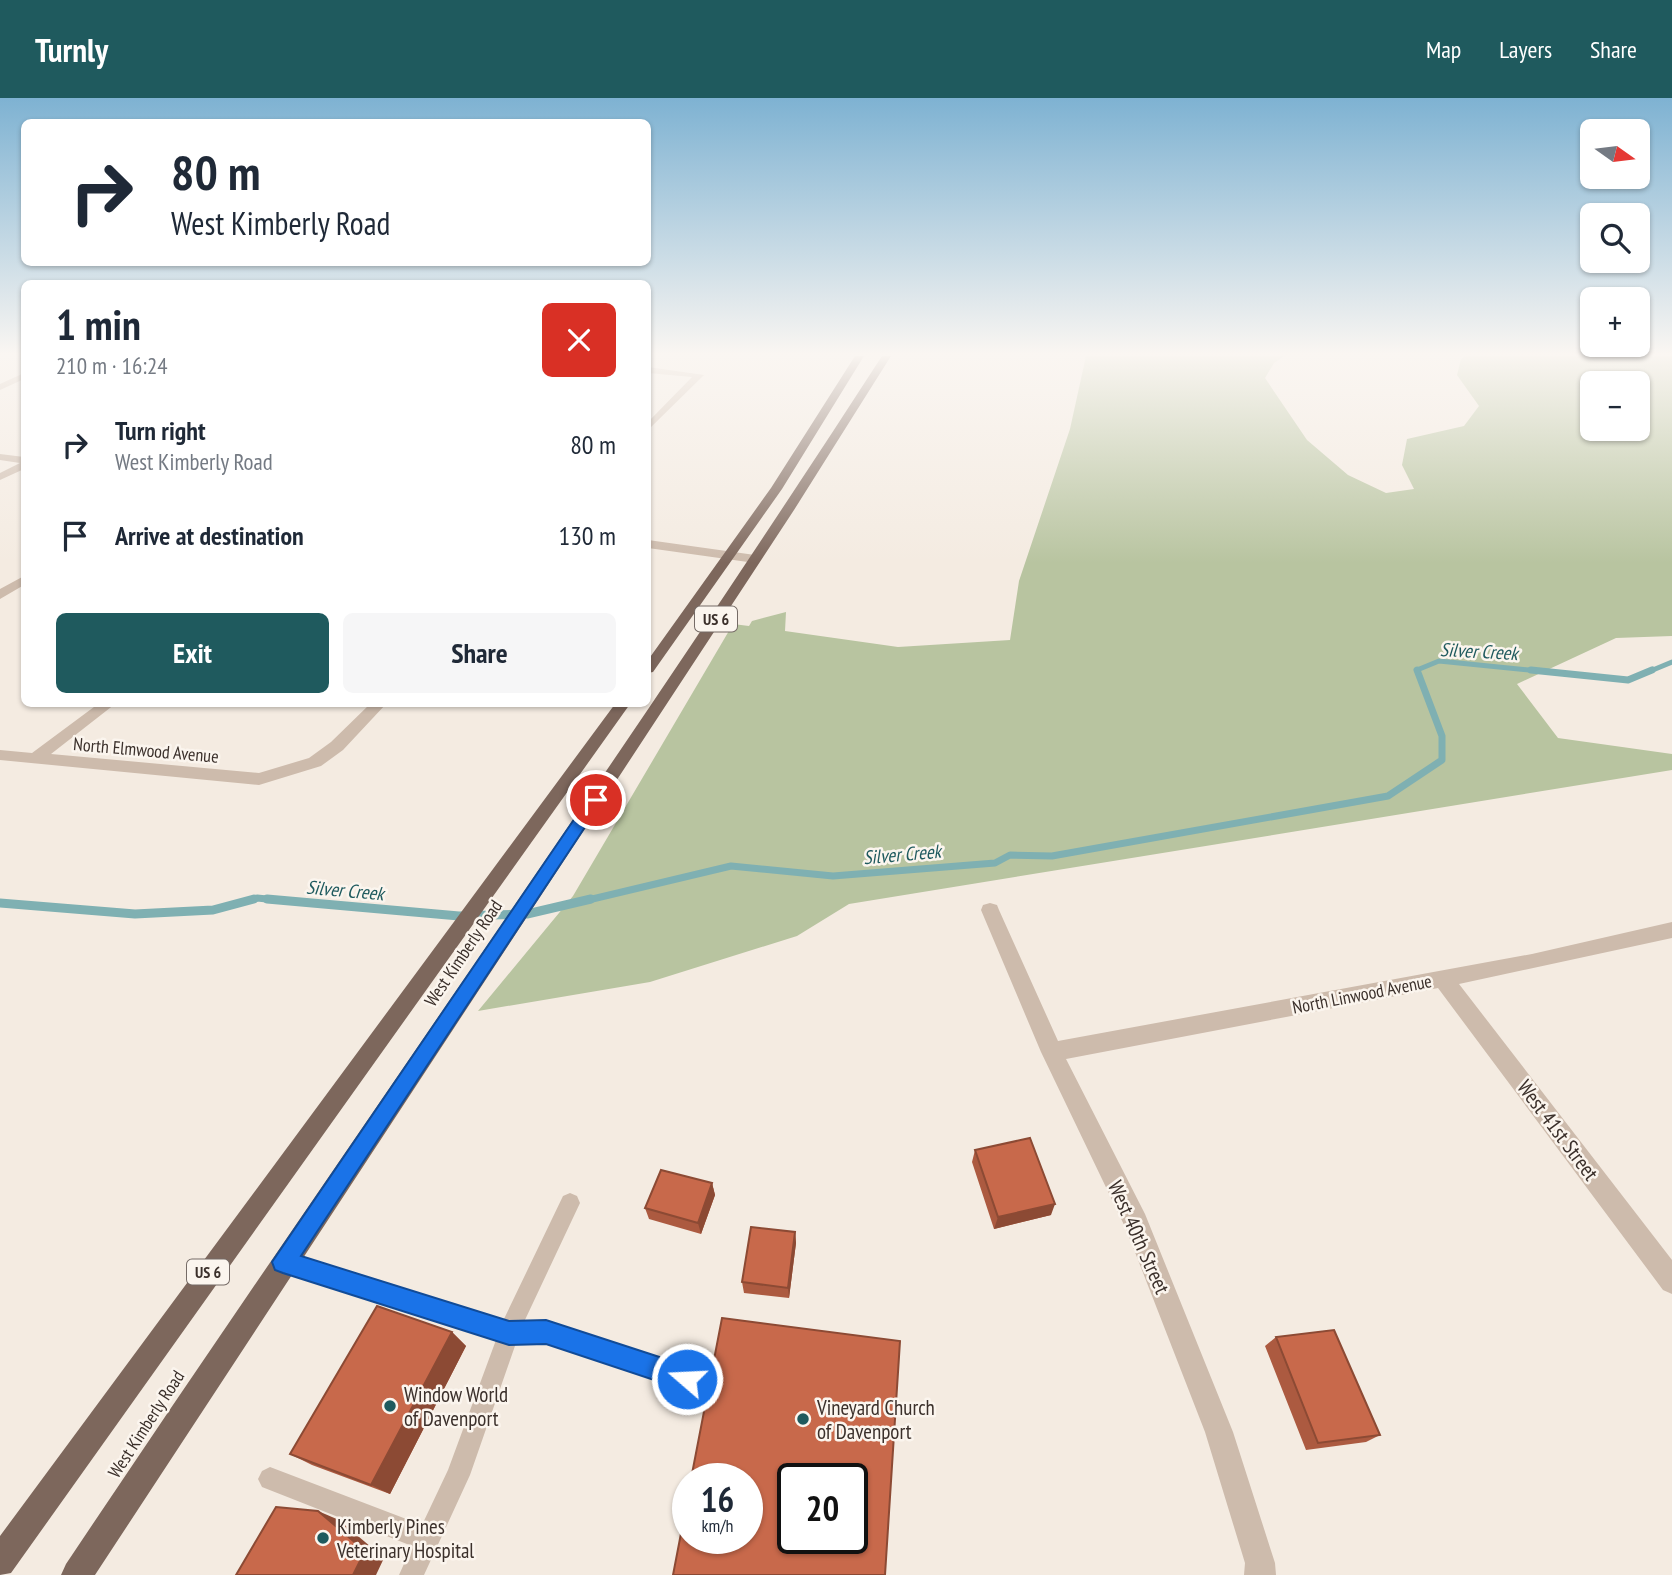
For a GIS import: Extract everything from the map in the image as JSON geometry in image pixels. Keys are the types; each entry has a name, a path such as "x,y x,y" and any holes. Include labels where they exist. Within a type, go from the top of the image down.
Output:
{"main road":[{"name":"US 6","path":"651,665 776,489 816,425"},
{"name":"West Kimberly Road","path":"77,1575 842,425"},
{"name":"West Kimberly Road","path":"0,1562 620,707"}],"street":[{"path":"0,457 21,461"},
{"path":"0,477 21,464"},
{"path":"651,544 755,559"},
{"path":"0,595 21,582"},
{"path":"33,760 103,707"},
{"name":"North Elmwood Avenue","path":"0,755 259,779 315,762 337,746 375,707"},
{"name":"West 40th Street","path":"990,911 1052,1052 1136,1223 1219,1432 1260,1563 1260,1575"},
{"name":"North Linwood Avenue","path":"1052,1052 1532,962 1672,930"},
{"name":"West 41st Street","path":"1443,979 1672,1281"}],"lane":[{"path":"411,1575 458,1475 509,1333 570,1203"},
{"path":"283,1262 509,1333 546,1332 687,1379"},
{"path":"270,1479 428,1540"}],"green space":[{"path":"1071,425 1297,425 1307,440 1348,475 1386,493 1414,489 1402,465 1407,439 1465,425 1580,425 1580,441 1650,441 1650,425 1672,425 1672,636 1616,638 1517,684 1558,738 1672,754 1672,770 849,904 797,936 650,982 478,1011 573,896 733,624 749,626 752,621 786,612 785,631 898,647 1010,640 1019,581"}],"building":[{"path":"1030,1138 1055,1204 998,1217 975,1150"},
{"path":"661,1170 712,1183 698,1223 645,1208"},
{"path":"751,1227 795,1232 788,1288 742,1282"},
{"name":"Window World of Davenport","path":"377,1306 452,1332 371,1485 290,1454"},
{"name":"Vineyard Church of Davenport","path":"722,1318 900,1341 885,1575 673,1575 677,1554 763,1554 763,1463 694,1463"},
{"path":"1334,1330 1380,1435 1318,1443 1276,1337"},
{"name":"Kimberly Pines Veterinary Hospital","path":"276,1507 318,1511 365,1551 353,1575 236,1575"}],"waterway":[{"name":"Silver Creek","path":"1417,670 1439,661 1549,672"},
{"name":"Silver Creek","path":"1648,672 1672,662"},
{"name":"Silver Creek","path":"584,901 731,866 833,876 995,863 1010,855 1052,856 1388,796 1442,760 1442,736 1417,670"},
{"name":"Silver Creek","path":"1531,670 1628,680 1652,670"},
{"name":"Silver Creek","path":"251,900 267,899"},
{"name":"Silver Creek","path":"267,899 459,916 527,914 591,899"},
{"name":"Silver Creek","path":"267,899 287,901"},
{"name":"Silver Creek","path":"0,903 135,914 213,910 251,900"},
{"name":"Silver Creek","path":"247,901 251,900"}],"place":[{"name":"Window World of Davenport","path":"390,1406"},
{"name":"Vineyard Church of Davenport","path":"803,1419"},
{"name":"Kimberly Pines Veterinary Hospital","path":"323,1538"}],"route":[{"path":"596,800 283,1262 509,1333 546,1332 687,1379"}]}
